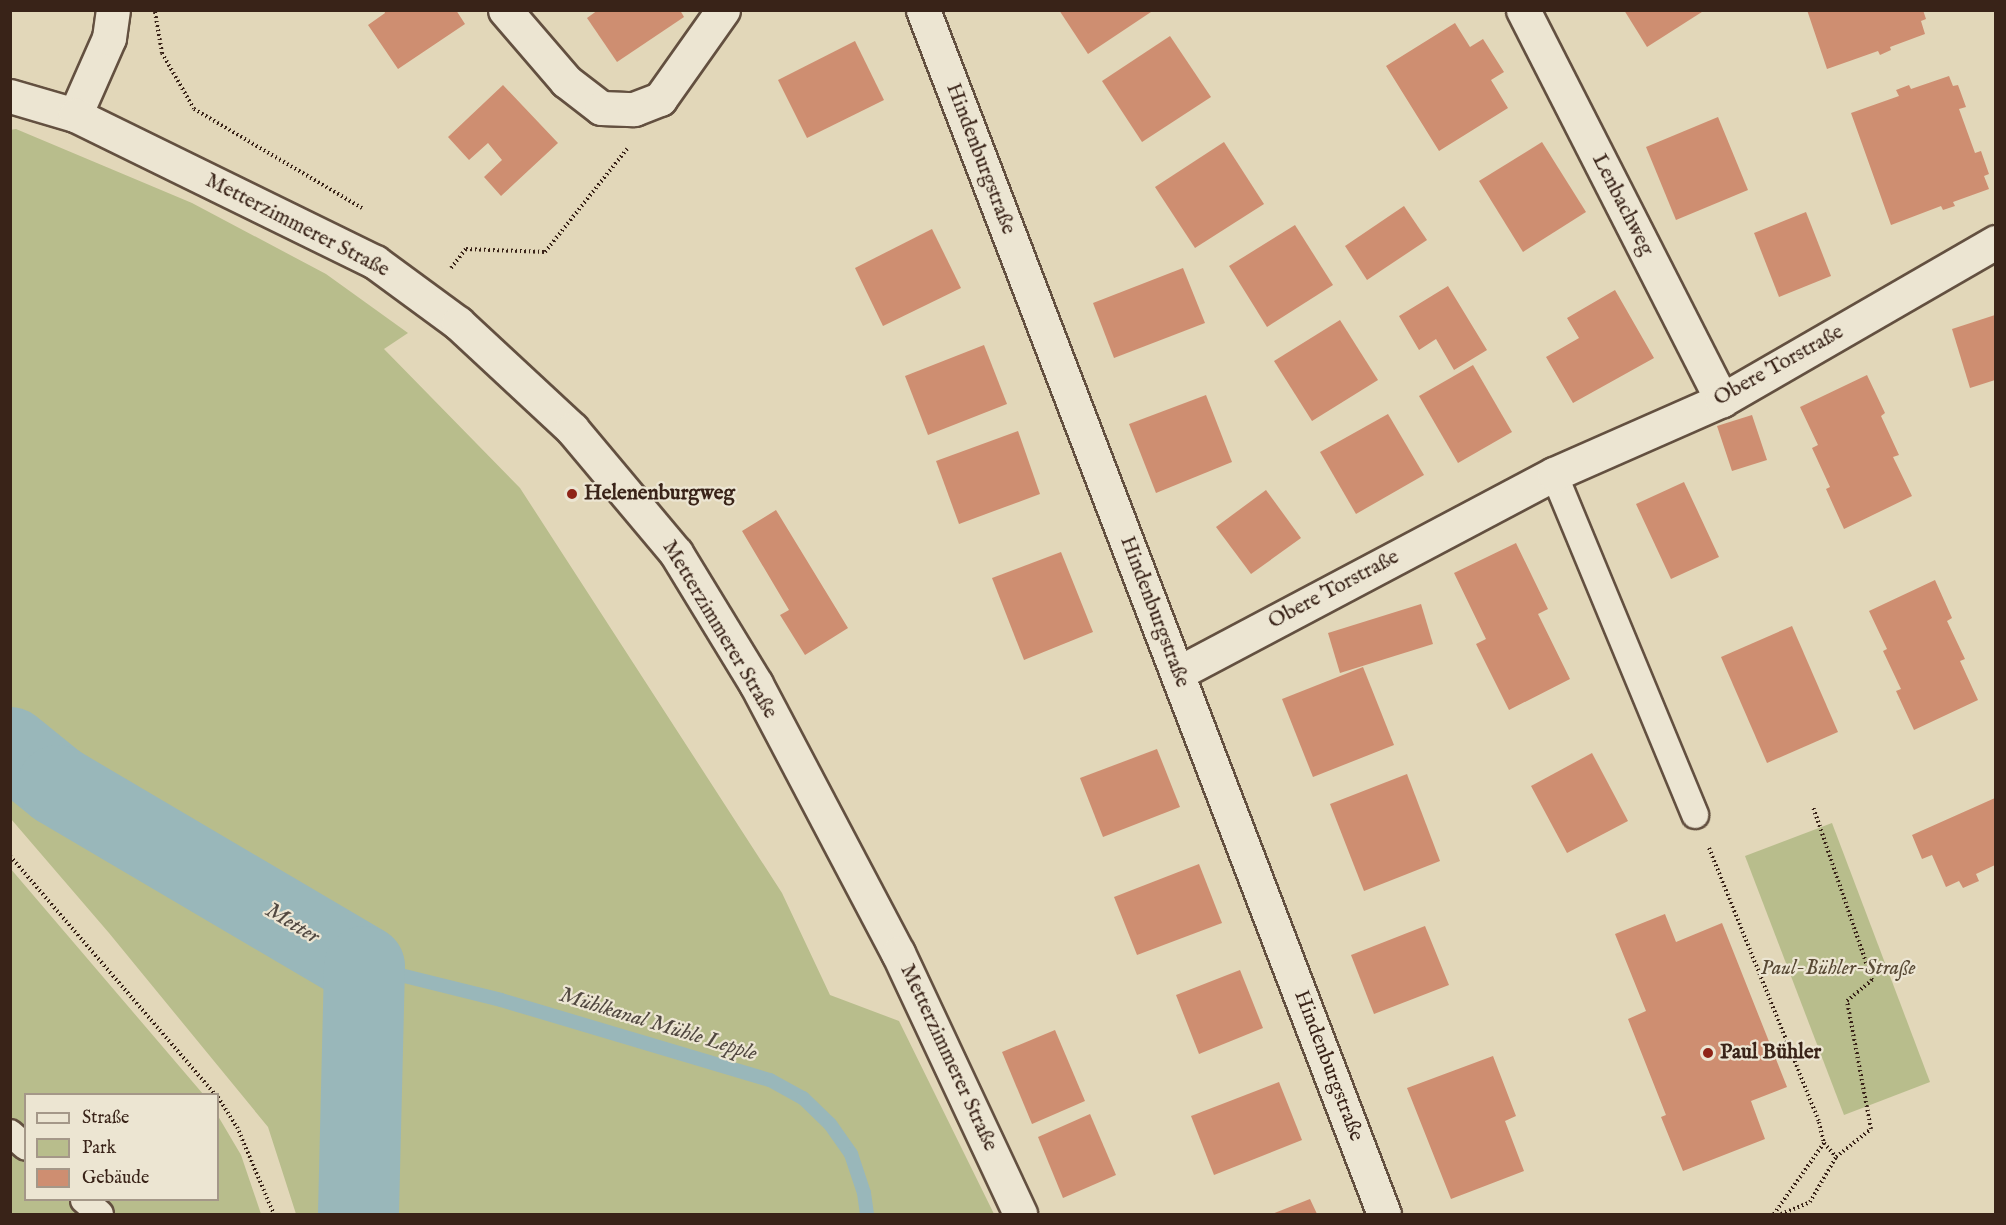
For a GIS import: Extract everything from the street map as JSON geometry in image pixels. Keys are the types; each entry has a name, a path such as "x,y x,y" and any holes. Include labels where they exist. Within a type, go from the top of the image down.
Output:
{"street":[{"path":"75,116 109,38 113,10"},
{"path":"505,10 566,81 601,108 634,109 660,99 723,10"},
{"name":"Hindenburgstraße","path":"923,10 1384,1215"},
{"name":"Lenbachweg","path":"1523,10 1722,400"},
{"name":"Metterzimmerer Straße","path":"10,96 75,116 375,262 458,323 572,429 676,553 756,684 898,953 1020,1215"},
{"name":"Obere Torstraße","path":"1178,673 1554,474 1722,400 1995,243"}],"lane":[{"path":"1554,474 1695,815"},
{"path":"10,1133 24,1144"},
{"path":"85,1201 100,1215"}],"path":[{"path":"452,268 466,249 544,252 630,146"},
{"path":"1781,1215 1810,1202 1836,1157 1870,1129 1847,1001 1872,980 1813,807"},
{"path":"10,856 214,1093"},
{"path":"1718,868 1819,1122 1824,1143 1836,1157"},
{"path":"219,1099 237,1128 274,1215"},
{"path":"1774,1214 1824,1143"}],"green space":[{"path":"16,129 192,203 326,274 408,333 384,349 520,488 782,893 830,995 899,1021 994,1214 296,1214 268,1127 109,933 11,819 10,130"},
{"name":"Paul-Bühler-Straße","path":"1832,823 1930,1082 1844,1115 1745,856"},
{"path":"10,868 202,1093 24,1093 24,1201 219,1201 219,1118 241,1155 261,1214 11,1214"}],"building":[{"path":"384,10 456,10 465,24 398,69 368,25 385,13"},
{"path":"598,10 680,10 684,17 617,62 587,18"},
{"path":"1059,10 1154,10 1088,54"},
{"path":"1624,10 1705,10 1647,47"},
{"path":"1807,10 1923,10 1926,19 1921,21 1925,34 1890,47 1891,50 1880,55 1878,51 1827,69"},
{"path":"1455,23 1470,47 1483,39 1504,72 1491,80 1508,108 1439,151 1386,66"},
{"path":"1170,36 1211,97 1142,142 1102,81"},
{"path":"855,41 884,100 807,138 778,80"},
{"path":"1949,76 1953,86 1958,85 1966,107 1959,109 1975,153 1981,151 1989,174 1984,176 1989,189 1953,202 1955,206 1943,210 1941,206 1891,225 1851,113 1899,96 1896,90 1909,85 1911,89"},
{"path":"503,85 558,143 501,196 484,177 502,160 488,143 469,160 448,137"},
{"path":"1718,117 1748,190 1676,220 1646,147"},
{"path":"1224,142 1264,204 1195,248 1155,187"},
{"path":"1542,142 1586,212 1523,252 1479,181"},
{"path":"1404,206 1427,240 1367,280 1345,246"},
{"path":"1806,212 1831,276 1779,297 1754,233"},
{"path":"1295,225 1333,285 1267,327 1229,266"},
{"path":"932,229 961,288 883,326 855,268"},
{"path":"1183,268 1205,323 1114,358 1093,303"},
{"path":"1448,286 1487,350 1454,370 1436,339 1419,350 1399,316"},
{"path":"1615,290 1654,358 1573,403 1546,357 1579,338 1567,318"},
{"path":"1995,315 1995,380 1970,388 1952,329"},
{"path":"1340,320 1378,380 1312,421 1274,361"},
{"path":"984,345 1007,404 928,435 905,376"},
{"path":"1473,365 1512,432 1458,463 1419,396"},
{"path":"1867,375 1885,413 1881,416 1899,455 1893,457 1912,496 1844,529 1826,489 1830,487 1812,448 1818,445 1800,407"},
{"path":"1206,395 1232,462 1156,493 1129,424"},
{"path":"1388,414 1424,475 1356,514 1320,452"},
{"path":"1752,415 1767,460 1732,471 1717,426"},
{"path":"1018,431 1040,494 959,524 936,461"},
{"path":"1684,482 1719,557 1671,579 1636,504"},
{"path":"1266,490 1301,538 1251,574 1216,527"},
{"path":"776,510 848,628 805,655 780,615 789,610 742,531"},
{"path":"1516,543 1548,609 1538,614 1570,679 1509,710 1476,644 1486,639 1454,573"},
{"path":"1061,552 1093,632 1024,660 992,578"},
{"path":"1935,580 1952,618 1947,621 1965,659 1960,661 1978,700 1914,730 1896,691 1901,689 1883,651 1887,649 1869,611"},
{"path":"1421,604 1433,644 1340,673 1328,633"},
{"path":"1792,626 1838,732 1767,763 1721,657"},
{"path":"1363,667 1394,745 1313,777 1282,699"},
{"path":"1157,749 1180,807 1103,837 1080,778"},
{"path":"1592,753 1628,821 1567,853 1531,786"},
{"path":"1407,774 1440,861 1364,891 1330,804"},
{"path":"1995,798 1995,865 1976,874 1979,881 1963,888 1959,881 1946,887 1932,855 1922,859 1912,835"},
{"path":"1199,864 1222,923 1137,955 1114,897"},
{"name":"Paul Bühler","path":"1665,914 1676,942 1722,923 1787,1087 1751,1101 1765,1139 1683,1171 1661,1117 1666,1115 1628,1019 1646,1011 1615,934"},
{"path":"1425,926 1449,985 1374,1014 1351,955"},
{"path":"1240,970 1263,1028 1199,1054 1176,995"},
{"path":"1055,1030 1085,1101 1032,1124 1002,1052"},
{"path":"1493,1056 1516,1116 1505,1121 1524,1171 1451,1199 1407,1088"},
{"path":"1279,1082 1302,1140 1214,1175 1191,1116"},
{"path":"1090,1114 1116,1175 1063,1198 1038,1137"},
{"path":"1310,1199 1317,1214 1272,1214"}],"waterway":[{"name":"Metter","path":"10,747 57,785 364,966 358,1214"},
{"name":"Mühlkanal Mühle Lepple","path":"364,966 501,1000 770,1080 803,1098 830,1124 851,1154 864,1193 867,1214"}],"place":[{"name":"Helenenburgweg","path":"572,494"},
{"name":"Paul Bühler","path":"1708,1053"}]}
